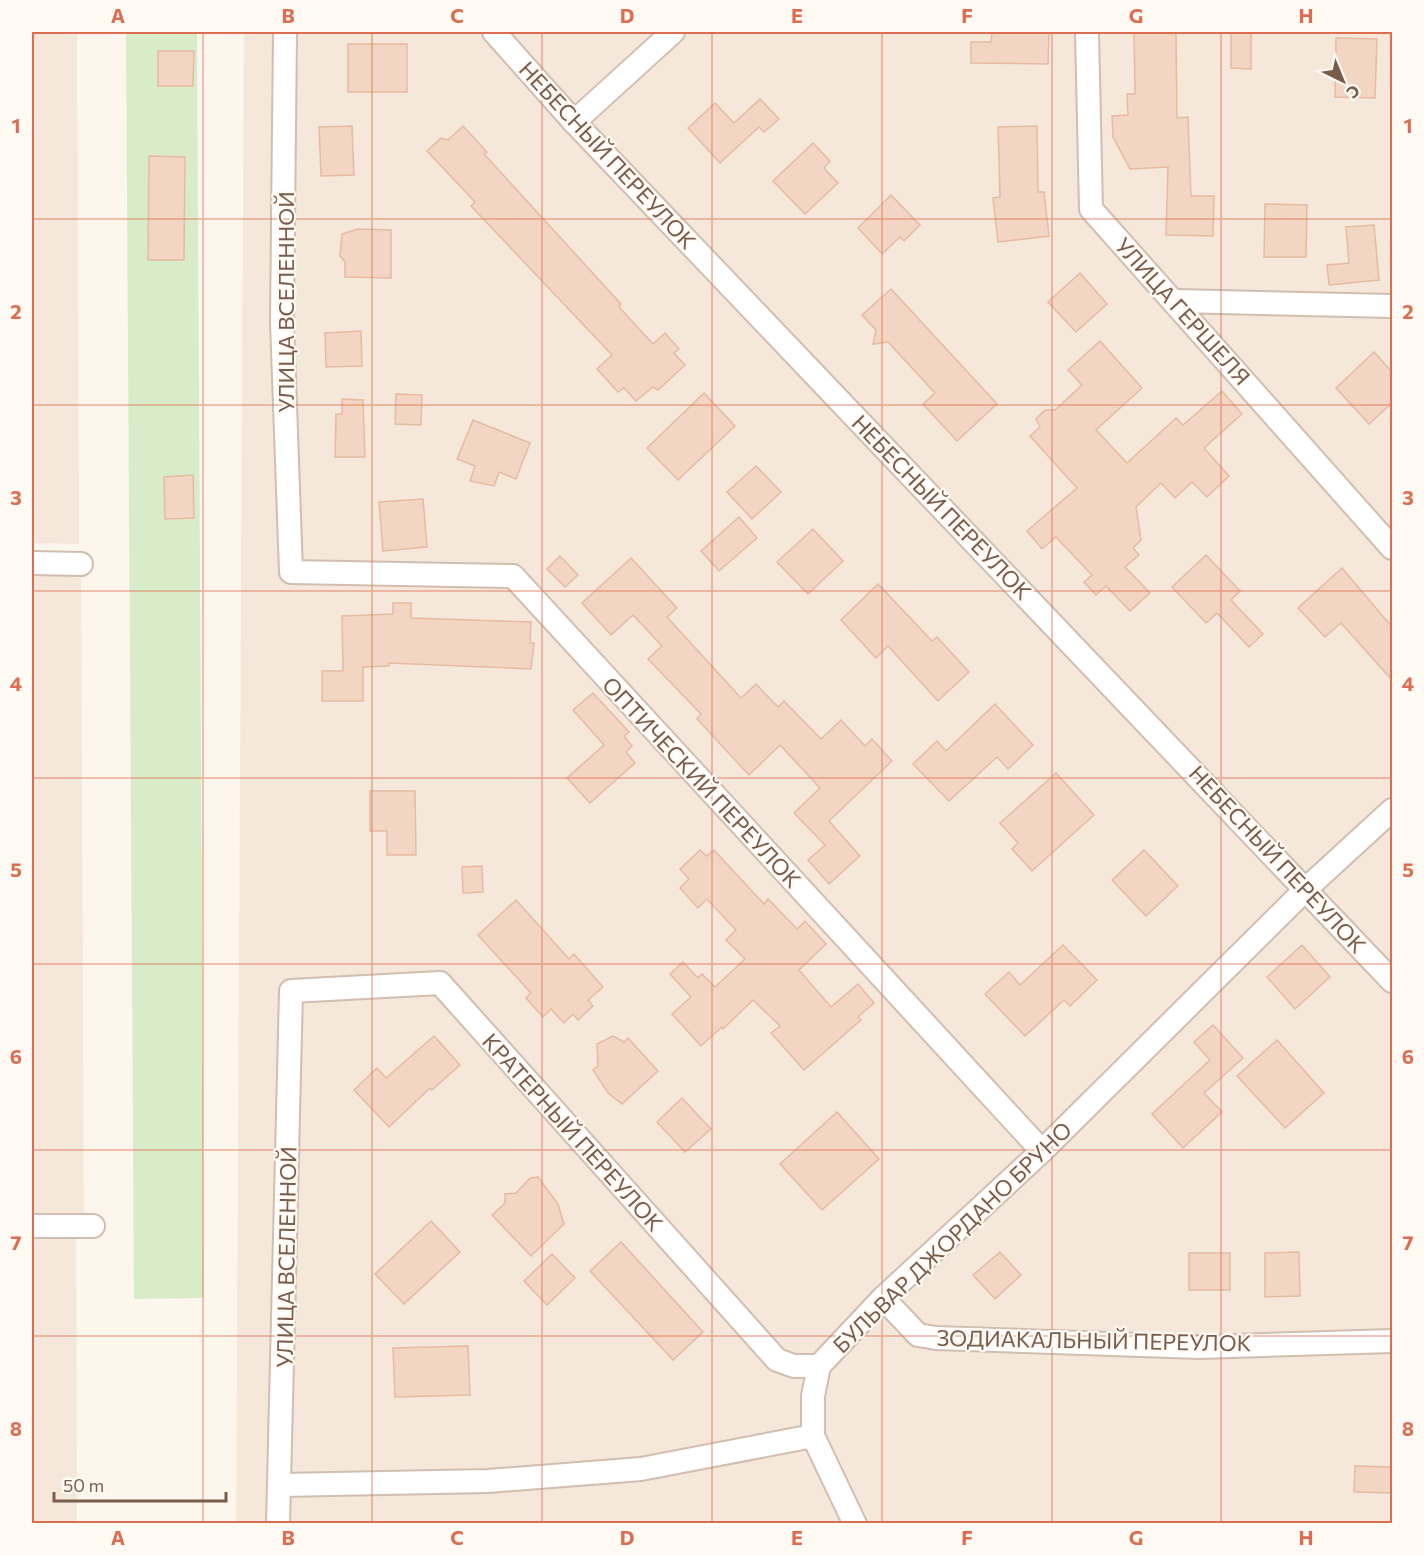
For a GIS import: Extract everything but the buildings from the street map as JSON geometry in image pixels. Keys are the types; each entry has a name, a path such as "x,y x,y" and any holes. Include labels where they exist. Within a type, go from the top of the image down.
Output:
{"street":[{"name":"УЛИЦА ВСЕЛЕННОЙ","path":"285,32 282,322 291,572"},
{"name":"НЕБЕСНЫЙ ПЕРЕУЛОК","path":"494,32 574,122 1307,888 1392,981"},
{"path":"574,122 673,32"},
{"name":"УЛИЦА ГЕРШЕЛЯ","path":"1087,32 1091,209 1176,301 1392,548"},
{"path":"1176,301 1392,306"},
{"path":"32,563 81,564"},
{"name":"ОПТИЧЕСКИЙ ПЕРЕУЛОК","path":"291,572 513,576 1042,1151"},
{"name":"БУЛЬВАР ДЖОРДАНО БРУНО","path":"813,1436 813,1396 819,1366 883,1298 1042,1151 1307,888 1392,810"},
{"name":"КРАТЕРНЫЙ ПЕРЕУЛОК","path":"291,991 440,983 777,1360 794,1366 819,1366"},
{"name":"УЛИЦА ВСЕЛЕННОЙ","path":"278,1524 281,1485 291,991"},
{"path":"32,1226 93,1226"},
{"name":"ЗОДИАКАЛЬНЫЙ ПЕРЕУЛОК","path":"883,1298 918,1335 936,1338 1200,1347 1392,1341"},
{"path":"281,1485 488,1481 641,1469 813,1436 855,1524"}],"shaded area":[{"path":"32,32 77,32 79,544 32,543"},
{"path":"244,32 1392,32 1392,1523 236,1524"},
{"path":"81,564 84,1221 32,1221 32,565"},
{"path":"32,1239 76,1239 77,1523 32,1523"}],"green space":[{"path":"126,32 197,32 204,1298 134,1299"}]}
